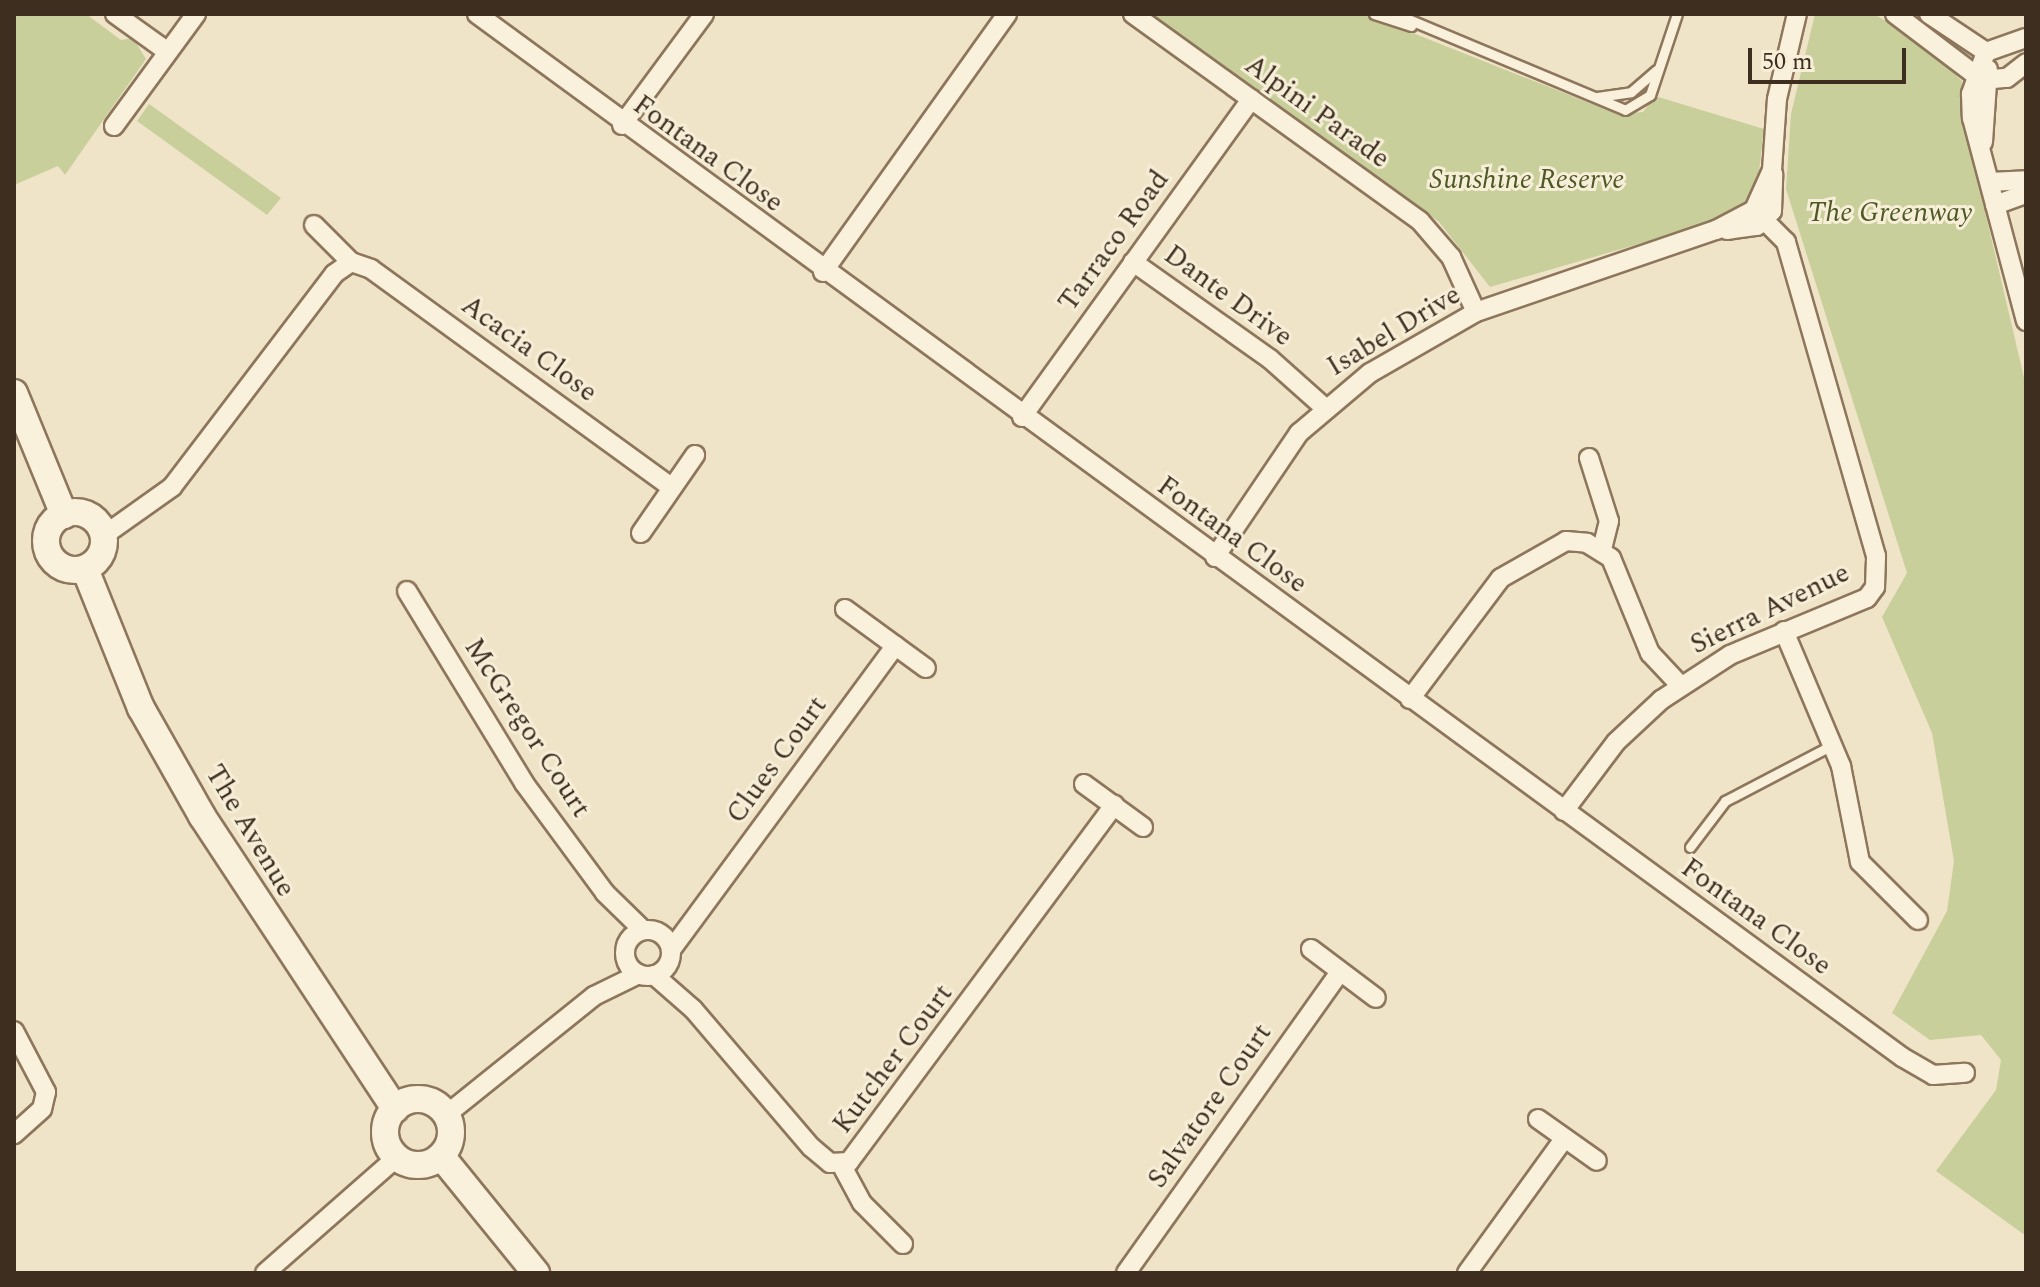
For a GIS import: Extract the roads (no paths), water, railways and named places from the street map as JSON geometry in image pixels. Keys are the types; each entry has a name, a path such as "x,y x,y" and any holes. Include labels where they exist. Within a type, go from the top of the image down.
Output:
{"street":[{"path":"115,14 168,52"},
{"path":"114,126 196,14"},
{"name":"Fontana Close","path":"475,14 823,272 1902,1057 1933,1075 1965,1073"},
{"path":"622,125 704,14"},
{"path":"823,272 1007,14"},
{"name":"Alpini Parade","path":"1133,14 1420,221 1451,257 1476,312"},
{"path":"1761,218 1772,170 1797,14"},
{"path":"1791,41 1807,14"},
{"path":"1895,14 1983,79"},
{"path":"1929,14 1986,52"},
{"path":"1986,52 2026,38"},
{"path":"1986,52 1982,149 2026,321"},
{"path":"1983,79 2026,63"},
{"name":"Tarraco Road","path":"1022,417 1251,99"},
{"path":"1990,182 2026,180"},
{"path":"1995,205 2026,194"},
{"name":"Isabel Drive","path":"1215,557 1258,486 1325,408 1476,312 1716,230 1761,218"},
{"name":"Sierra Avenue","path":"1564,811 1616,742 1681,686 1784,631 1867,598 1879,572 1791,274 1761,218"},
{"name":"Acacia Close","path":"314,225 351,262 371,269 672,488"},
{"path":"103,536 172,487 334,274 351,262"},
{"name":"Dante Drive","path":"1133,262 1270,359 1325,408"},
{"path":"14,393 64,515"},
{"path":"641,533 695,455"},
{"path":"1589,458 1609,521 1602,549"},
{"path":"64,515 88,516 103,536 102,552 85,569 65,569 46,547 49,528 64,515"},
{"path":"1410,699 1501,578 1566,541 1602,549 1620,570 1650,653 1681,686"},
{"name":"The Avenue","path":"85,569 135,695 202,816 395,1109"},
{"name":"McGregor Court","path":"407,591 524,783 605,893 643,933 670,955"},
{"path":"845,609 926,668"},
{"path":"1784,631 1832,745 1860,862 1918,920"},
{"name":"Clues Court","path":"647,975 670,955 700,904 895,646"},
{"path":"1084,784 1143,827"},
{"name":"Kutcher Court","path":"625,957 693,1009 811,1147 841,1164 870,1139 1114,805"},
{"name":"Clues Court","path":"643,933 700,904"},
{"path":"446,1115 594,996 643,933"},
{"path":"1311,949 1376,998"},
{"name":"Kutcher Court","path":"670,955 693,1009"},
{"name":"Salvatore Court","path":"1126,1273 1340,972"},
{"path":"594,996 647,975"},
{"path":"14,1031 46,1092 42,1109 14,1134"},
{"path":"427,1100 446,1115 451,1137 441,1156 420,1165 397,1157 386,1138 395,1109 427,1100"},
{"path":"1538,1119 1597,1161"},
{"path":"1467,1273 1564,1139"},
{"path":"441,1156 536,1273"},
{"path":"265,1273 397,1157"},
{"path":"841,1164 862,1203 903,1244"}],"lane":[{"name":"Fontana Close","path":"466,14 475,14"},
{"path":"1374,14 1597,97 1637,108 1650,95 1677,14"},
{"path":"1396,14 1411,26"},
{"path":"1597,97 1631,92 1656,70"},
{"path":"1690,847 1725,801 1832,745"}],"park label":[{"name":"Sunshine Reserve","path":"1527,180"},
{"name":"The Greenway","path":"1890,213"}]}
